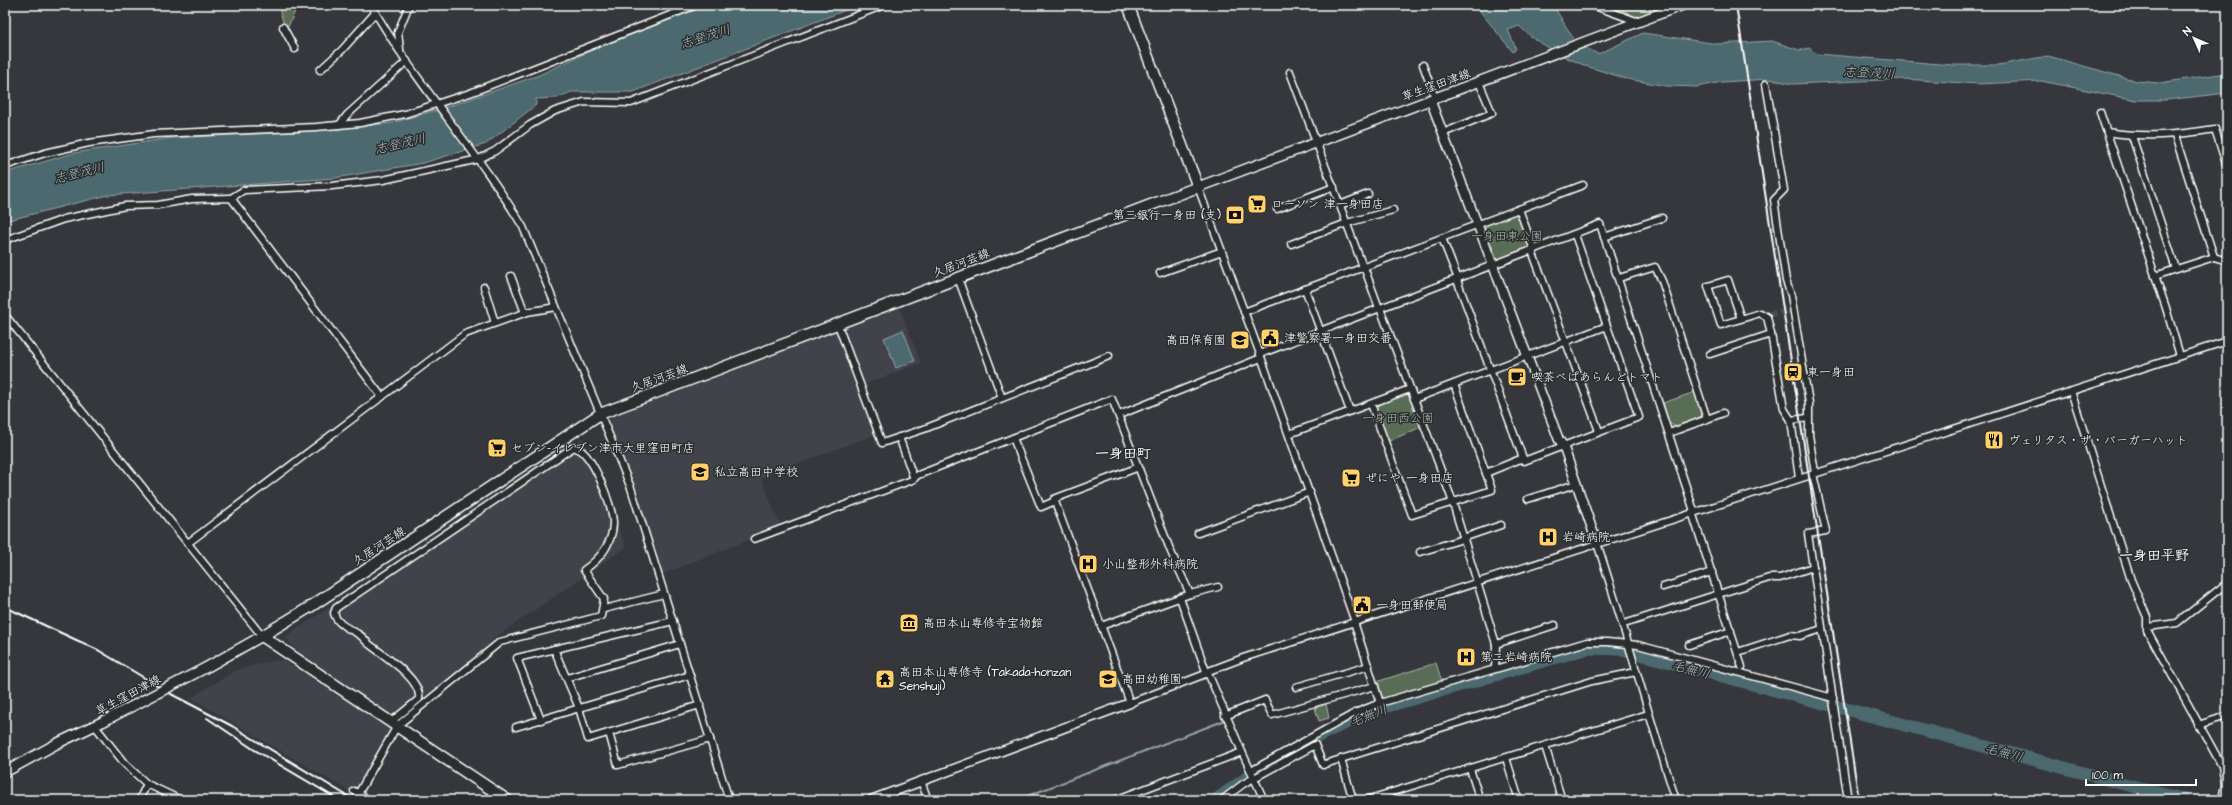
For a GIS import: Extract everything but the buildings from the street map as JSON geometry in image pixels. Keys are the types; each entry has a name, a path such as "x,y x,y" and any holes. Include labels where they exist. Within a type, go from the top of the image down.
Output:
{"main road":[{"path":"1128,5 1198,187"},
{"name":"草生窪田津線","path":"1198,187 1683,5"},
{"name":"久居河芸線","path":"262,636 310,607 600,414 838,325 1198,187"},
{"path":"262,636 507,800"},
{"name":"草生窪田津線","path":"5,772 58,743 95,726 210,666 262,636"}],"street":[{"path":"371,5 401,53 478,158 523,227 631,488 700,705 728,800"},
{"path":"401,53 398,32 409,5"},
{"path":"5,166 89,143 154,134 339,125 360,123 405,114 498,83 696,5"},
{"path":"5,240 64,219 125,206 158,205 192,199 230,198 244,190 332,186 383,180 478,158 495,151 530,125 555,111 584,102 630,102 884,5"},
{"path":"1592,5 1640,22"},
{"path":"320,70 342,50 375,13"},
{"path":"283,27 295,49"},
{"path":"339,125 346,115 407,61"},
{"path":"1423,65 1443,133 1559,440 1563,445 1624,624 1648,714 1676,800"},
{"path":"1290,72 1414,399 1451,503 1496,644 1495,669"},
{"path":"1443,133 1492,113 1479,82"},
{"path":"1766,84 1784,190 1774,200 1809,402 1808,418 1814,474 1826,531 1808,534 1848,800"},
{"path":"2100,112 2180,356"},
{"path":"2107,132 2132,136 2175,136 2215,129 2227,167"},
{"path":"2132,136 2176,269"},
{"path":"2175,136 2214,257"},
{"path":"1244,312 1583,185"},
{"path":"1198,187 1310,492 1355,622 1380,703"},
{"path":"1277,209 1334,187"},
{"path":"1340,205 1368,194"},
{"path":"230,198 382,397"},
{"path":"1519,209 1566,342 1600,431"},
{"path":"1292,244 1347,223 1393,210"},
{"path":"1604,237 1662,218"},
{"path":"1119,415 1320,331 1575,235 1578,232 1600,224 1669,432 1742,667"},
{"path":"1486,473 1523,458 1524,460 1639,417 1575,235"},
{"path":"1442,238 1523,458"},
{"path":"1160,273 1222,251"},
{"path":"2155,276 2214,257 2227,261"},
{"path":"1619,278 1654,267 1662,281 1707,419"},
{"path":"511,276 525,313"},
{"path":"958,278 1002,398"},
{"path":"1741,319 1728,280 1708,286 1721,325 1741,319 1760,313 1769,316 1784,409 1791,420 1799,478"},
{"path":"484,287 495,322"},
{"path":"1305,289 1350,411"},
{"path":"188,543 464,334 495,322 525,313 556,307"},
{"path":"5,315 262,636"},
{"path":"838,325 882,443 924,429 1109,356"},
{"path":"1414,399 1607,326"},
{"path":"1710,354 1771,334"},
{"path":"871,800 1206,673 1355,622 2227,341"},
{"path":"1371,404 1412,515 1492,490 1454,384"},
{"path":"1289,434 1410,389"},
{"path":"2070,391 2131,580 2147,617 2147,630 2198,725 2222,766 2224,778 2224,793 2222,800"},
{"path":"754,540 914,479 918,475 1112,399 1171,552 1190,594"},
{"path":"1669,432 1724,413"},
{"path":"1791,420 1808,418"},
{"path":"899,437 914,479"},
{"path":"1013,438 1041,507 1055,502"},
{"path":"369,800 356,792 394,724 419,699 418,687 400,668 367,643 360,635 340,624 335,618 334,611 343,602 574,447 582,450 590,459 610,503 612,515 613,524 607,545 600,557 584,570 604,599 604,609 601,616 500,642 394,724"},
{"path":"1130,703 1054,499 1139,467"},
{"path":"1528,499 1576,484"},
{"path":"1198,533 1310,492"},
{"path":"1420,552 1501,525"},
{"path":"1624,624 1769,578 1780,578 1813,567"},
{"path":"1663,588 1712,572"},
{"path":"2148,627 2178,623 2227,583"},
{"path":"1102,626 1190,594 1218,587"},
{"path":"604,609 664,594"},
{"path":"1180,598 1206,673 1264,800"},
{"path":"541,720 517,658 673,621"},
{"path":"1496,644 1555,625"},
{"path":"1738,652 1790,635 1800,636 1822,629"},
{"path":"1689,645 1731,631"},
{"path":"1222,800 1253,776 1355,713 1380,703 1587,642 1638,645 1833,698"},
{"path":"567,678 680,644"},
{"path":"554,649 579,708 588,739 700,705"},
{"path":"1296,687 1369,666"},
{"path":"1253,776 1315,745 1323,765 1341,758 1592,681 1636,672"},
{"path":"516,727 690,675"},
{"path":"1225,716 1265,700 1272,715 1375,686"},
{"path":"1366,800 1648,714"},
{"path":"2198,725 2227,716"},
{"path":"95,726 121,759 147,784 181,800"},
{"path":"608,733 618,765 710,739"},
{"path":"1545,746 1560,794"},
{"path":"1116,800 1242,752"},
{"path":"1341,758 1353,800"},
{"path":"1506,758 1519,800"},
{"path":"1470,769 1480,800"},
{"path":"921,781 928,800"},
{"path":"141,800 147,784"}],"shaded area":[{"path":"899,307 921,363 858,387 876,434 761,478 781,527 662,574 635,488 607,419"},
{"path":"583,438 626,547 493,639 493,645 396,719 305,659 285,637"},
{"path":"283,660 392,728 354,794 191,698 233,672 260,663"}],"green space":[{"path":"278,5 298,5 286,31"},
{"path":"1613,5 1661,5 1661,7 1636,17"},
{"name":"一身田東公園","path":"1515,213 1518,214 1530,246 1528,249 1500,259 1496,258 1485,224"},
{"path":"1695,392 1702,412 1699,418 1675,427 1669,423 1663,403"},
{"name":"一身田西公園","path":"1406,394 1409,395 1421,427 1389,441 1386,439 1375,408 1376,405"},
{"path":"1436,663 1442,682 1381,700 1376,682"},
{"path":"1326,704 1329,718 1319,721 1315,708"}],"water":[{"name":"志登茂川","path":"708,5 859,5 633,92 571,92 557,98 536,99 536,105 486,144 423,163 335,178 108,195 5,221 5,173 74,153 171,138 299,132 392,123 456,104 539,75 592,50"},
{"name":"志登茂川","path":"1475,5 1553,5 1576,43 1598,54 1643,33 1718,44 1772,41 1799,50 1809,48 1817,54 1952,65 1999,65 2048,56 2137,81 2159,83 2227,73 2227,93 2166,100 2136,100 2041,81 1978,84 1904,79 1793,84 1769,79 1722,82 1697,87 1667,86 1627,79 1586,66 1565,57 1534,39 1519,26 1508,30 1516,49 1513,52"},
{"path":"903,330 915,361 896,368 884,338"}],"waterway":[{"name":"毛無川","path":"1216,800 1255,773 1318,736 1340,725 1384,707 1588,648 1622,649 2184,800"},
{"path":"1017,800 1223,721"}],"tunnel":[{"path":"1770,314 1793,310"}],"railway":[{"path":"1736,5 1859,800"},
{"path":"5,607 98,650 171,694 232,726 354,800"},
{"path":"207,718 253,749 339,800"}],"place":[{"name":"ローソン 津一身田店","path":"1257,204"},
{"name":"第三銀行一身田 (支)","path":"1235,215"},
{"name":"津警察署一身田交番","path":"1270,338"},
{"name":"高田保育園","path":"1240,340"},
{"name":"東一身田","path":"1793,372"},
{"name":"喫茶べぱあらんどトマト","path":"1517,377"},
{"name":"ヴェリタス・ザ・バーガーハット","path":"1994,440"},
{"name":"セブン-イレブン津市大里窪田町店","path":"497,448"},
{"name":"私立高田中学校","path":"700,472"},
{"name":"ぜにや 一身田店","path":"1351,478"},
{"name":"岩崎病院","path":"1548,537"},
{"name":"小山整形外科病院","path":"1088,564"},
{"name":"一身田郵便局","path":"1362,605"},
{"name":"高田本山専修寺宝物館","path":"909,623"},
{"name":"第二岩崎病院","path":"1466,657"},
{"name":"高田本山専修寺 (Takada-honzan Senshuji)","path":"885,679"},
{"name":"高田幼稚園","path":"1108,679"}],"district":[{"name":"一身田町","path":"1123,453"},
{"name":"一身田平野","path":"2154,555"}]}
